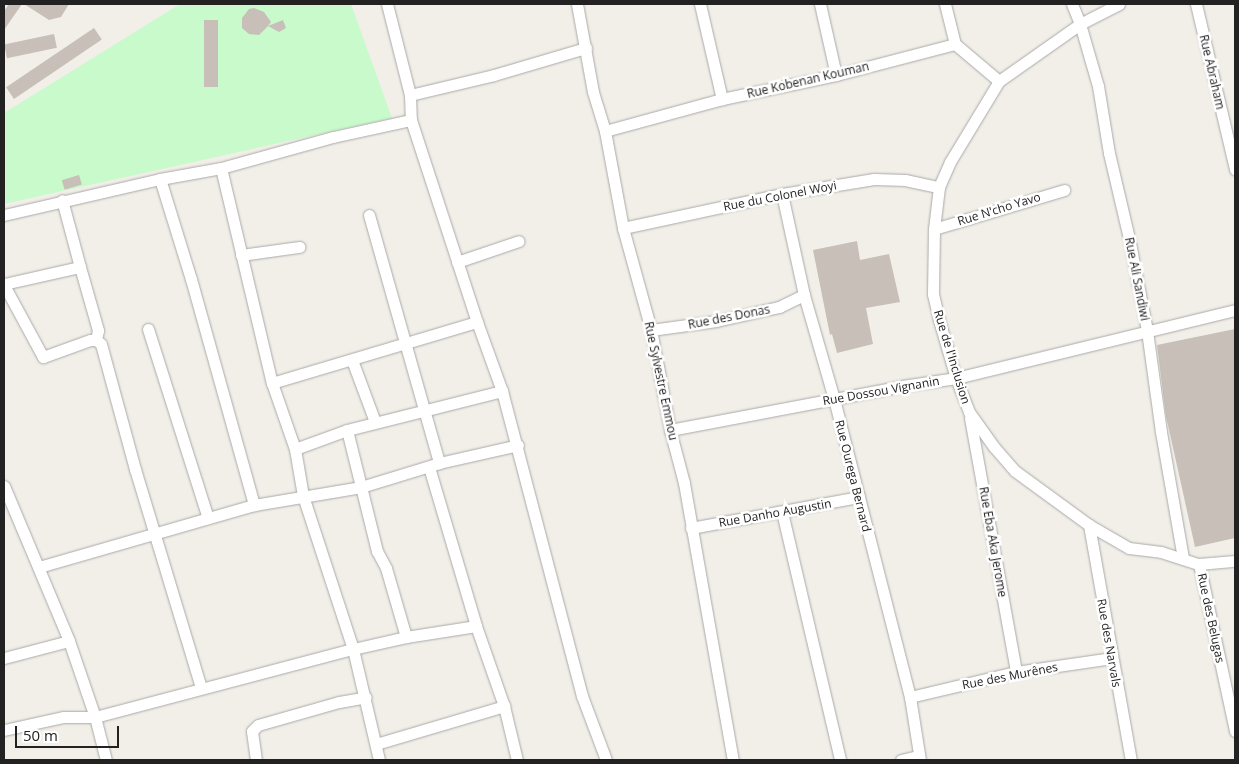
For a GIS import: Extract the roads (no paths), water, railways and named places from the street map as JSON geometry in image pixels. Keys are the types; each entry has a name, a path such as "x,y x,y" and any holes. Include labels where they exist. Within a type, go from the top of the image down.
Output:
{"street":[{"path":"386,4 410,95 411,120 477,322 502,391 518,445 582,696 606,760"},
{"name":"Rue Sylvestre Emmou","path":"577,4 593,92 605,132 623,228 651,330 670,430 684,483 733,760"},
{"path":"700,4 722,98"},
{"path":"820,4 836,75"},
{"path":"945,4 955,44 999,81"},
{"name":"Rue Ali Sandiwi","path":"1072,4 1080,24 1098,86 1109,153 1147,331 1161,432 1183,558"},
{"name":"Rue de l'Inclusion","path":"1119,4 1080,24 999,81 950,162 938,187 934,229 933,294 956,378 969,412 989,442 1015,471 1089,525 1129,548 1161,552 1200,564 1235,561"},
{"name":"Rue Abraham","path":"1196,4 1235,169"},
{"name":"Rue Kobenan Kouman","path":"605,132 722,98 836,75 955,44"},
{"path":"410,95 494,75 586,48"},
{"path":"4,215 62,200 221,168 333,137 411,120"},
{"path":"221,168 272,383 295,449 303,496 353,649 366,697 379,760"},
{"path":"160,179 191,278 254,505"},
{"name":"Rue du Colonel Woyi","path":"623,228 782,194 874,179 905,180 938,187"},
{"name":"Rue N'cho Yavo","path":"934,229 1064,190"},
{"name":"Rue Ourega Bernard","path":"782,194 804,295 834,399 910,697 920,758"},
{"path":"62,200 98,330 96,340"},
{"path":"369,215 424,412 434,465 476,626 504,706 517,760"},
{"path":"457,262 519,241"},
{"path":"241,255 299,247"},
{"path":"80,267 4,285 43,357 90,340 96,340 101,344 135,469 202,688"},
{"name":"Rue des Donas","path":"651,330 716,321 779,308 804,295"},
{"name":"Rue Dossou Vignanin","path":"670,430 902,386 956,378 1235,310"},
{"path":"272,383 477,322"},
{"path":"148,329 208,518"},
{"path":"352,360 375,422"},
{"path":"295,449 375,422 424,412 502,391"},
{"name":"Rue Eba Aka Jerome","path":"969,412 1016,672"},
{"path":"347,430 377,550 386,568 406,637"},
{"path":"39,567 254,505 361,488 434,465 518,445"},
{"path":"4,486 69,641 95,716 106,760"},
{"name":"Rue Danho Augustin","path":"691,528 859,497"},
{"path":"782,512 840,760"},
{"name":"Rue des Narvals","path":"1089,525 1131,760"},
{"name":"Rue des Belugas","path":"1200,564 1235,731"},
{"path":"4,730 63,717 95,716 353,649 406,637 476,626"},
{"path":"4,658 69,641"},
{"name":"Rue des Murênes","path":"910,697 1016,672 1112,658"},
{"path":"256,760 252,731 258,724 339,702 366,697"},
{"path":"376,744 504,706"},
{"path":"901,760 920,758"}]}
